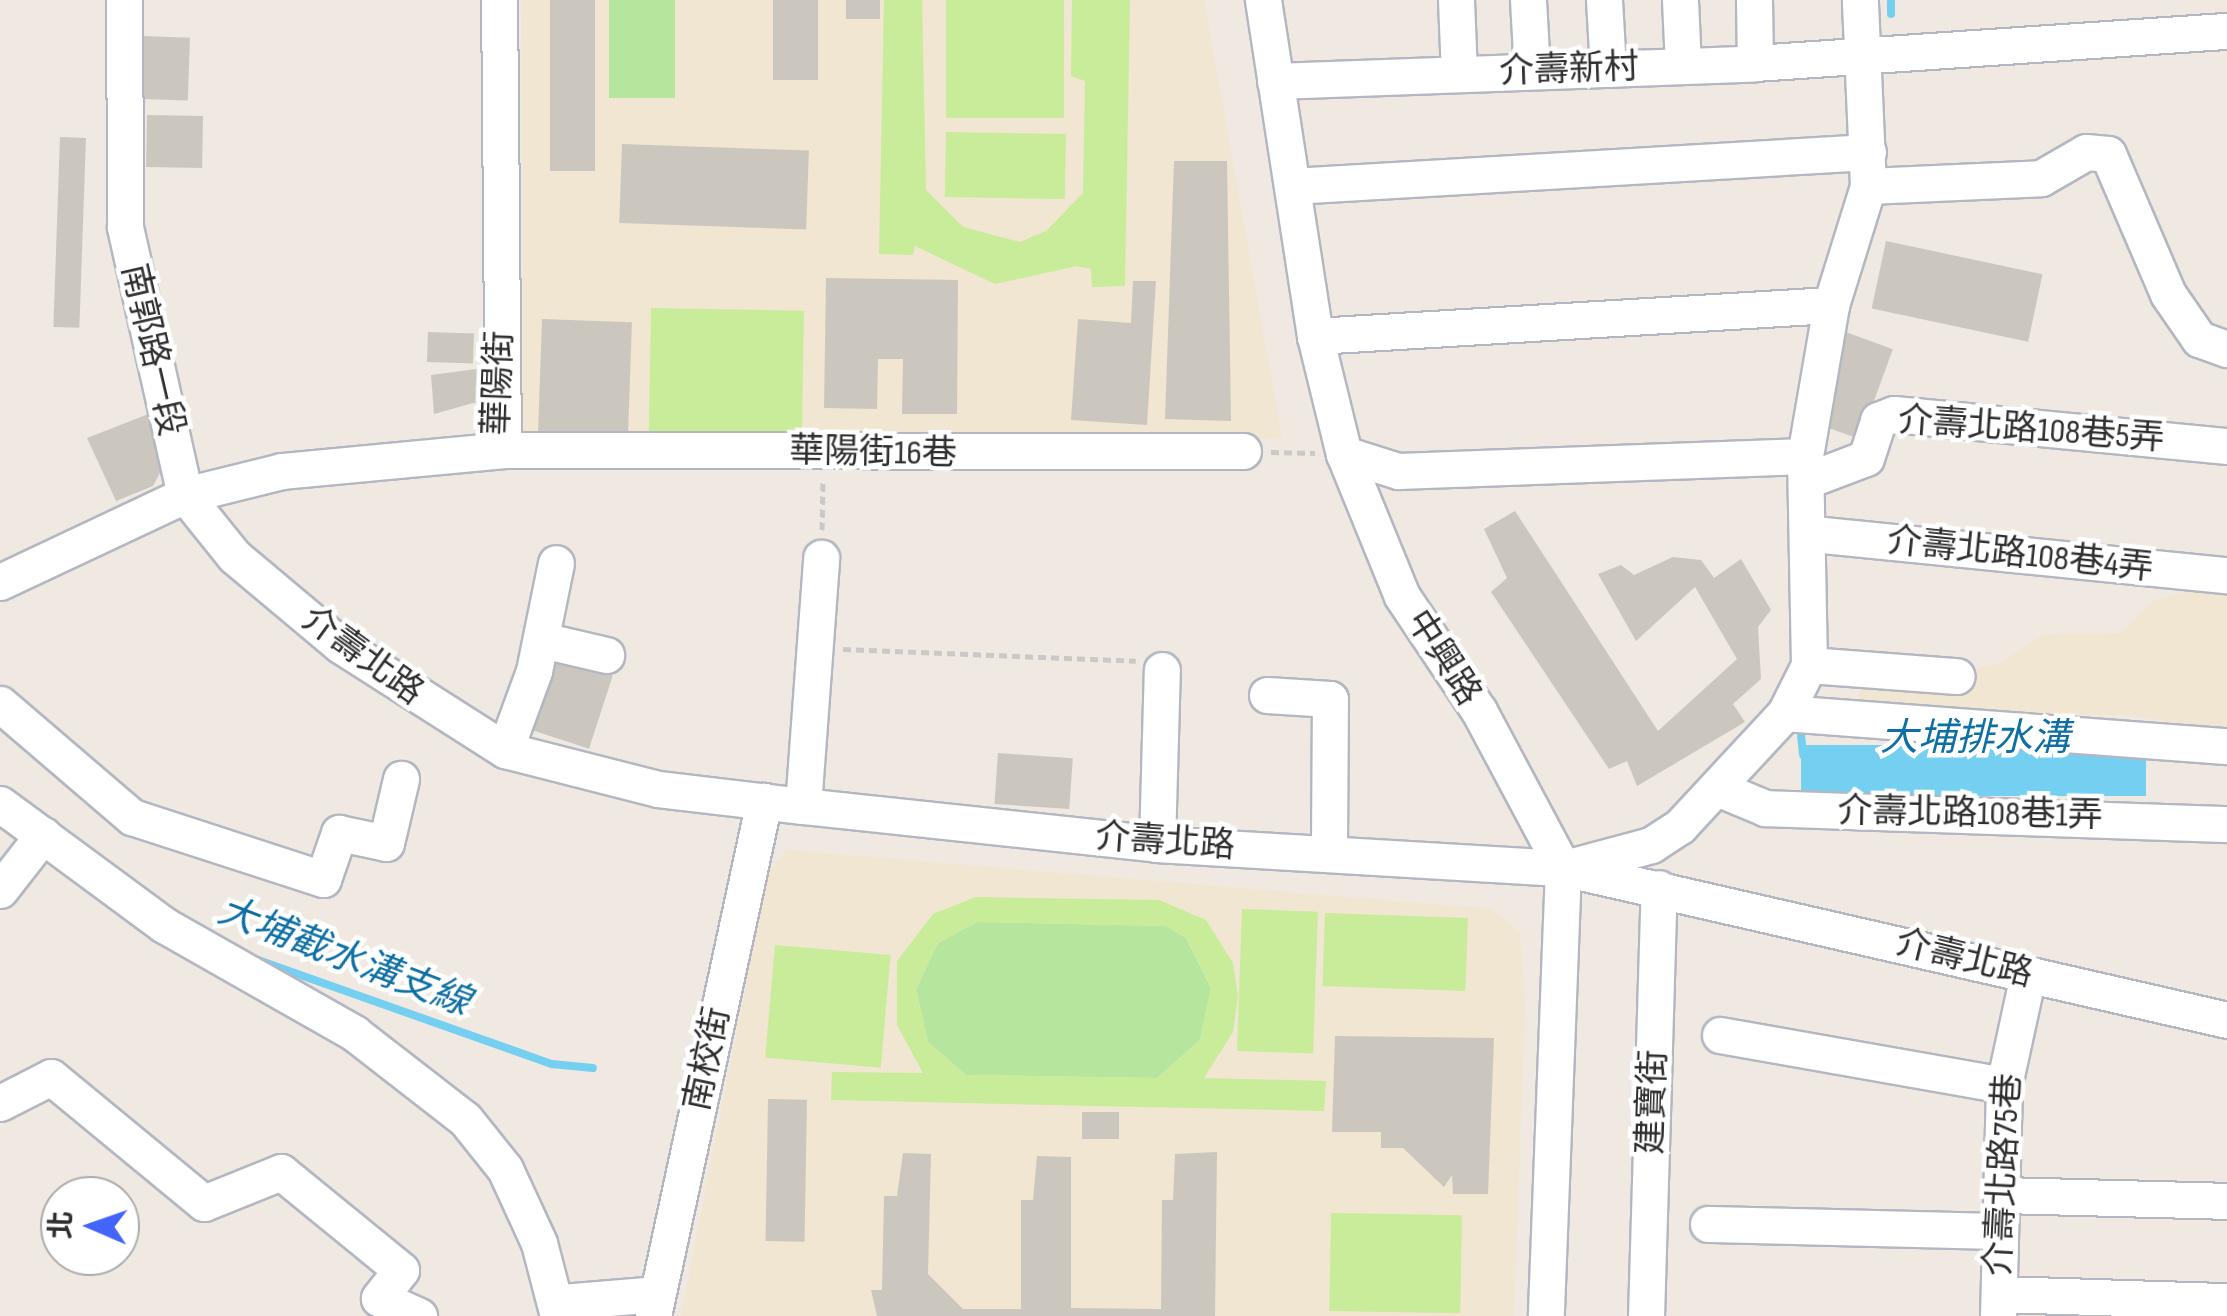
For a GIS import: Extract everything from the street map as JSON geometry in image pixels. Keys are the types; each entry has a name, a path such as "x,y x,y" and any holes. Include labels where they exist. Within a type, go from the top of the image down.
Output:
{"street":[{"name":"南郭路一段","path":"124,0 125,228 185,495"},
{"name":"華陽街","path":"185,495 282,471 503,450 498,0"},
{"name":"中興路","path":"1263,0 1315,336 1344,454 1402,596 1478,710 1563,868"},
{"path":"1456,0 1459,74"},
{"path":"1528,0 1532,72"},
{"path":"1604,0 1608,68"},
{"path":"1680,0 1682,66"},
{"path":"1754,0 1755,64"},
{"path":"1546,1316 1563,868 1652,845 1717,788 1785,713 1809,666 1813,534 1806,468 1832,305 1868,169 1860,0"},
{"name":"介壽新村","path":"1276,81 1755,64 1862,53 2227,31"},
{"path":"1292,186 1868,169 2041,178 2086,152 2108,154 2168,294 2199,339 2227,350"},
{"path":"1315,336 1832,305"},
{"name":"介壽北路108巷5弄","path":"1806,468 1866,458 1878,420 1894,414 2227,446"},
{"name":"華陽街16巷","path":"503,450 1243,451"},
{"path":"1344,454 1398,471 1806,468"},
{"path":"0,582 185,495"},
{"name":"介壽北路","path":"185,495 234,556 340,645 505,750 642,786 1157,844 1563,868 2227,1020"},
{"name":"介壽北路108巷4弄","path":"1813,534 2227,575"},
{"path":"804,806 821,558"},
{"path":"505,750 542,640 556,563"},
{"path":"542,640 606,655"},
{"path":"1809,666 1957,676"},
{"path":"1157,844 1162,670"},
{"path":"1268,694 1330,699 1329,853"},
{"path":"0,704 132,817 323,879 339,833 386,843 401,779"},
{"path":"1785,713 2227,746"},
{"name":"介壽北路108巷1弄","path":"1717,788 1765,808 2227,824"},
{"name":"南校街","path":"655,1305 764,802"},
{"path":"0,804 164,925 354,1033 465,1120 505,1169 559,1309 655,1305"},
{"path":"0,890 43,835"},
{"name":"建寶街","path":"1646,1316 1658,888"},
{"name":"介壽北路75巷","path":"1998,1305 2004,1085 2028,975"},
{"path":"1720,1035 2004,1085"},
{"path":"0,1103 51,1077 204,1203 281,1172 402,1270 379,1298 418,1316"},
{"path":"2002,1195 2227,1201"},
{"path":"1708,1224 2000,1231"},
{"path":"1998,1305 2227,1301"}],"path":[{"path":"821,558 824,451"},
{"path":"1243,451 1344,454"},
{"path":"815,647 1144,662 1162,670"}],"shaded area":[{"path":"522,0 1204,0 1282,438 1120,448 523,436"},
{"path":"2200,589 2227,591 2227,729 2125,715 1859,713 1859,679 1932,680 2000,663 2043,635 2122,633 2154,600"},
{"path":"787,850 1492,909 1520,933 1525,1003 1514,1316 681,1316 768,873"}],"green space":[{"path":"609,0 675,0 675,98 609,98"},
{"path":"884,0 922,0 926,190 963,227 1020,242 1046,231 1083,193 1085,81 1071,76 1072,0 1130,0 1125,286 1092,287 1091,269 1077,266 995,284 915,246 913,255 879,254"},
{"path":"946,0 1064,0 1064,118 946,118"},
{"path":"946,132 1066,134 1065,199 945,197"},
{"path":"651,308 804,311 802,439 649,436"},
{"path":"976,897 1159,900 1206,920 1233,963 1238,996 1233,1032 1204,1078 1326,1081 1324,1111 831,1100 832,1072 923,1073 897,1025 897,961 933,914","holes":["977,922 1166,926 1186,938 1211,988 1200,1040 1157,1078 966,1075 928,1042 916,989 938,943"]},
{"path":"1242,909 1318,912 1313,1054 1237,1051"},
{"path":"1325,913 1468,918 1465,991 1322,986"},
{"path":"977,922 1166,926 1186,938 1211,988 1200,1040 1157,1078 966,1075 928,1042 916,989 938,943"},
{"path":"775,945 891,955 881,1068 765,1058"},
{"path":"1331,1213 1462,1215 1460,1313 1329,1311"}],"water":[{"path":"1801,745 2146,745 2146,796 1801,796"}],"building":[{"path":"550,0 595,0 595,171 550,171"},
{"path":"773,0 818,0 818,80 773,80"},
{"path":"846,0 880,0 880,19 846,19"},
{"path":"143,36 190,38 188,101 141,99"},
{"path":"147,115 203,116 202,168 146,167"},
{"path":"60,137 86,138 79,328 53,327"},
{"path":"622,144 809,151 806,229 619,223"},
{"path":"1174,161 1227,161 1231,421 1165,419"},
{"path":"1886,241 2043,274 2028,342 1872,308"},
{"path":"826,278 958,280 957,414 902,414 903,359 878,359 877,409 824,408"},
{"path":"1133,281 1156,281 1147,425 1071,420 1078,319 1131,323"},
{"path":"542,319 632,322 628,435 538,432"},
{"path":"1843,331 1893,349 1860,439 1810,421"},
{"path":"428,332 474,334 473,364 427,362"},
{"path":"484,368 484,400 434,414 431,375"},
{"path":"151,413 164,465 153,486 116,501 87,438"},
{"path":"1515,511 1658,731 1737,659 1695,587 1636,641 1598,574 1621,565 1634,575 1673,557 1701,560 1714,578 1741,559 1771,610 1758,627 1761,679 1733,704 1745,722 1637,786 1627,761 1609,769 1491,592 1507,578 1484,529"},
{"path":"550,655 613,675 589,749 526,728"},
{"path":"998,753 1073,758 1069,809 994,804"},
{"path":"1335,1036 1494,1038 1488,1194 1453,1194 1452,1175 1444,1187 1403,1148 1381,1148 1381,1132 1332,1132"},
{"path":"768,1099 807,1100 805,1242 766,1241"},
{"path":"1082,1112 1119,1112 1119,1139 1082,1139"},
{"path":"1217,1152 1215,1316 877,1316 871,1290 882,1290 884,1196 897,1196 903,1153 931,1154 928,1274 963,1309 1021,1309 1021,1200 1033,1200 1037,1156 1071,1157 1071,1308 1161,1309 1162,1200 1173,1200 1175,1154"}],"waterway":[{"path":"1891,0 1891,14"},
{"path":"1801,735 1803,755"},
{"name":"大埔截水溝支線","path":"258,960 552,1064 593,1068"}],"water label":[{"name":"大埔排水溝","path":"1975,739"}]}
